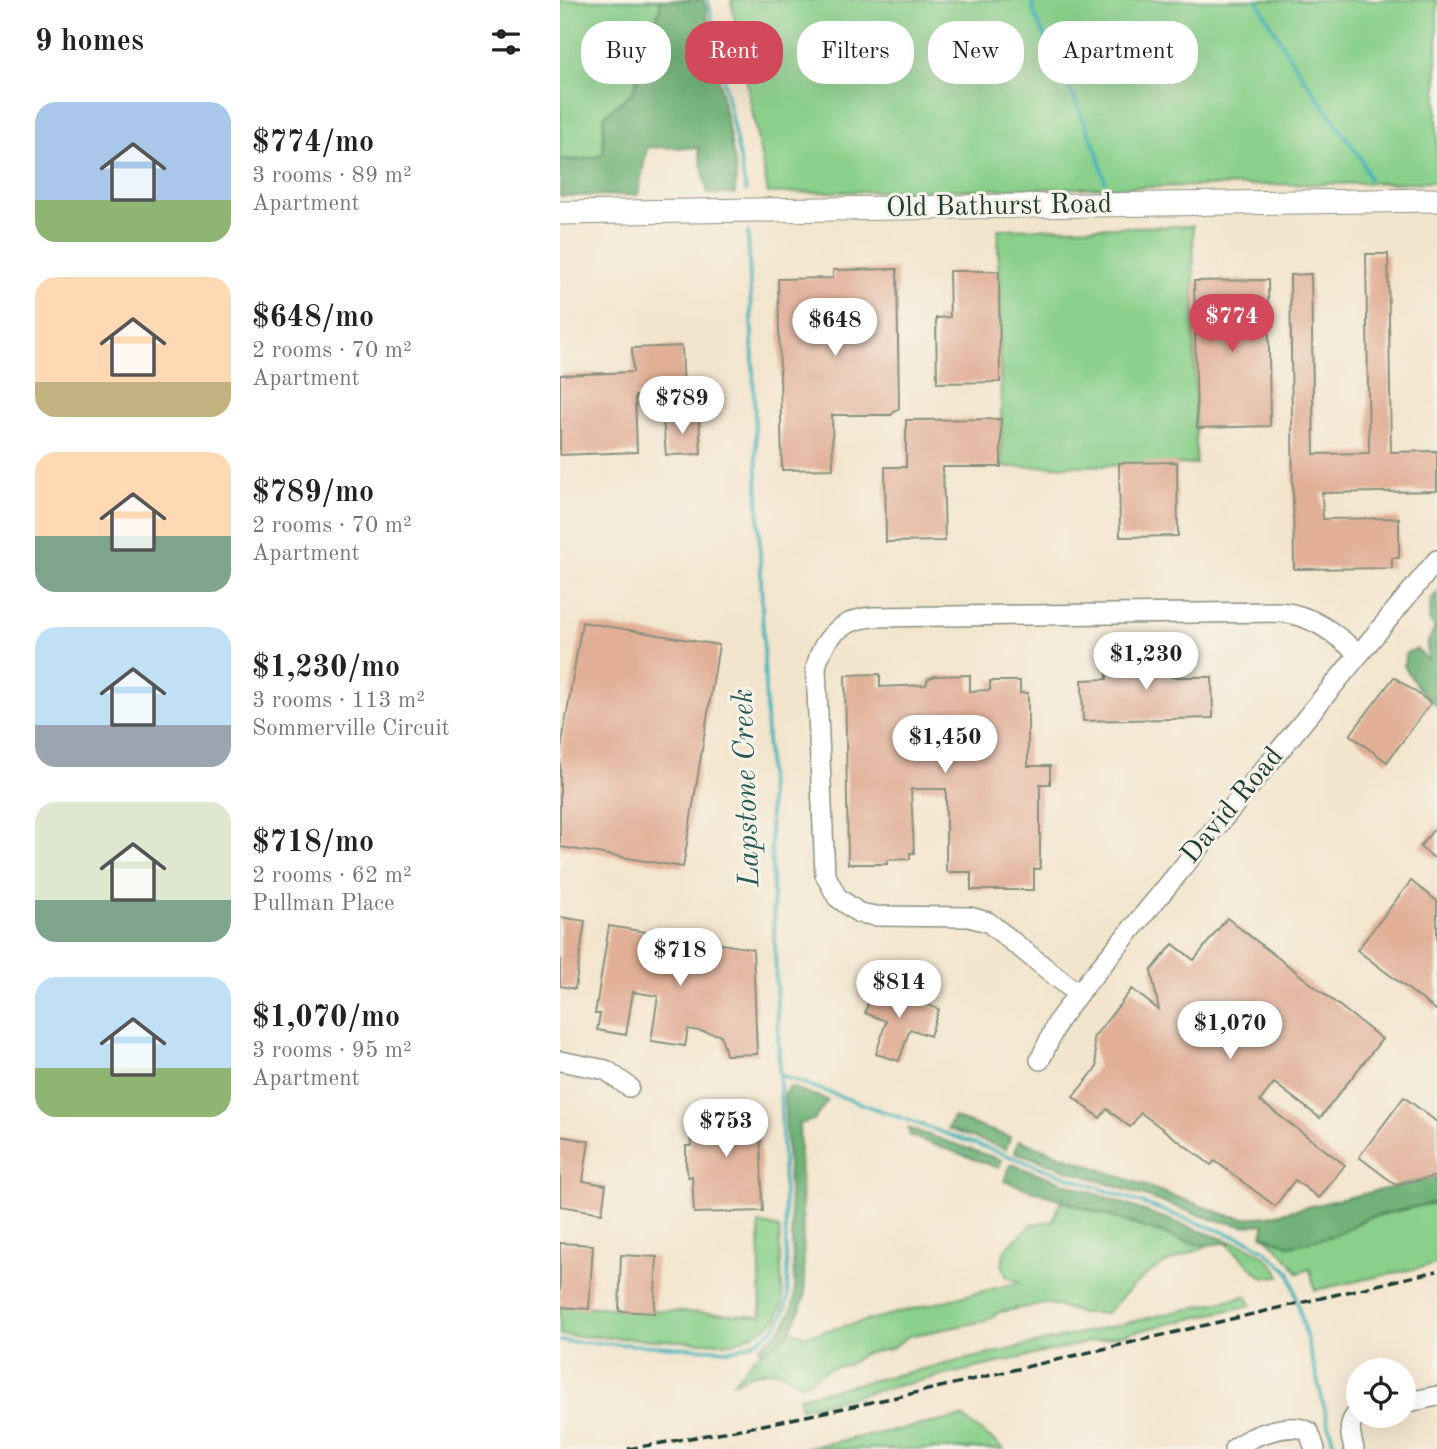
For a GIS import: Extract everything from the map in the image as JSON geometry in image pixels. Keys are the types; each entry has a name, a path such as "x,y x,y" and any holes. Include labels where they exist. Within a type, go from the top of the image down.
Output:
{"main road":[{"name":"Old Bathurst Road","path":"560,213 1437,200"}],"street":[{"name":"David Road","path":"1040,1060 1058,1021 1078,994 1437,560"},
{"path":"1078,994 993,925 981,919 969,916 868,915 852,910 837,897 825,874 816,668 829,637 852,621 872,617 1280,612 1304,616 1326,626 1359,654"},
{"path":"560,1061 599,1068 629,1087"},
{"path":"1416,1400 1437,1396"},
{"path":"1234,1449 1253,1436 1294,1427 1309,1432 1315,1449"},
{"path":"1350,1428 1354,1449"}],"green space":[{"path":"560,0 660,0 656,21 581,21 581,84 636,84 633,92 604,116 603,155 580,160 560,159"},
{"path":"660,0 704,0 708,21 685,21 685,84 720,84 736,170 735,194 708,194 698,148 647,147 638,195 560,196 560,159 580,160 603,155 604,116 633,92 636,84 671,84 671,21 656,21"},
{"path":"731,0 1437,0 1437,182 768,193 747,84 783,84 783,21 735,21"},
{"path":"1193,226 1196,464 1002,467 998,229"},
{"path":"1437,593 1437,706 1419,689 1404,666 1406,653 1416,649 1428,660 1427,644 1435,628 1429,620 1431,600"},
{"path":"790,1087 828,1100 814,1120 799,1124 805,1295 790,1330 778,1343 760,1351 760,1346 778,1331 787,1319 795,1297 784,1093"},
{"path":"953,1117 1010,1137 1006,1149 948,1129"},
{"path":"908,1128 1001,1160 999,1168 910,1136"},
{"path":"1019,1140 1226,1215 1244,1218 1268,1216 1437,1177 1437,1202 1367,1218 1336,1235 1291,1246 1262,1235 1265,1224 1243,1226 1212,1219 1015,1152"},
{"path":"1011,1164 1232,1242 1208,1245 1191,1243 1004,1181"},
{"path":"1061,1201 1191,1243 1208,1245 1150,1272 1106,1313 1080,1313 1047,1303 1000,1312 985,1321 909,1336 890,1349 863,1354 849,1364 828,1369 801,1385 776,1371 761,1372 734,1382 754,1357 781,1341 791,1330 805,1336 1020,1282 1007,1277 1002,1265 1005,1249 1032,1224 1053,1221"},
{"path":"1437,1202 1437,1264 1315,1290 1310,1269 1298,1273 1282,1252 1262,1235 1291,1246 1336,1235 1367,1218"},
{"path":"759,1223 779,1228 783,1304 777,1317 766,1328 733,1343 560,1335 560,1305 761,1316"},
{"path":"1225,1242 1249,1247 1265,1257 1280,1276 1263,1278"},
{"path":"1246,1296 1251,1305 801,1408 799,1397"},
{"path":"962,1417 1004,1449 800,1449"}],"building":[{"path":"1366,254 1388,254 1391,452 1437,451 1437,491 1322,493 1323,519 1399,518 1399,558 1392,558 1392,568 1294,569 1290,275 1311,274 1314,454 1369,453"},
{"path":"897,269 899,408 891,415 832,415 833,469 782,470 778,279 833,278 833,270"},
{"path":"949,271 999,271 1000,382 937,383 936,318 950,317"},
{"path":"1268,280 1270,426 1197,428 1194,281"},
{"path":"682,346 684,394 635,396 637,452 560,455 560,375 633,372 632,348"},
{"path":"699,417 701,454 666,455 663,419"},
{"path":"1001,419 1001,467 943,467 945,541 886,542 885,467 906,467 906,420"},
{"path":"1177,462 1178,536 1120,537 1119,463"},
{"path":"582,622 719,645 683,867 560,847 560,755"},
{"path":"1171,654 1171,677 1212,677 1213,718 1083,721 1082,680 1107,679 1106,655"},
{"path":"880,674 880,687 926,685 928,679 935,676 970,675 970,691 990,690 990,681 1020,681 1020,693 1028,693 1028,766 1050,766 1050,784 1040,784 1040,869 1034,869 1034,890 971,890 971,872 946,872 946,789 911,789 914,853 910,853 910,859 887,860 887,864 848,864 845,675"},
{"path":"1394,677 1431,703 1387,762 1350,735"},
{"path":"1437,825 1437,860 1420,847"},
{"path":"1411,881 1437,901 1437,1011 1357,950"},
{"path":"560,917 585,921 575,989 560,986"},
{"path":"1227,918 1382,1039 1320,1118 1274,1083 1260,1101 1345,1165 1319,1198 1295,1180 1275,1206 1215,1161 1211,1165 1141,1113 1130,1127 1107,1109 1100,1118 1073,1097 1097,1067 1093,1038 1132,989 1159,1010 1151,971 1173,944 1194,960"},
{"path":"609,926 753,949 757,1054 726,1055 721,1035 688,1029 685,1046 651,1041 658,996 633,992 626,1035 597,1030 600,1014 595,1014"},
{"path":"874,986 939,1009 930,1036 910,1029 899,1061 876,1054 886,1021 865,1013"},
{"path":"1404,1097 1437,1122 1437,1176 1396,1185 1359,1157"},
{"path":"759,1105 763,1211 694,1213 692,1176 688,1177 686,1165 686,1146 691,1146 689,1108"},
{"path":"560,1136 589,1141 583,1181 606,1185 602,1213 560,1206"},
{"path":"560,1243 593,1245 589,1309 560,1307"},
{"path":"621,1255 657,1257 654,1313 619,1311"}],"waterway":[{"name":"Lapstone Creek","path":"708,0 746,191"},
{"path":"1031,0 1035,16 1097,152 1105,181"},
{"path":"1257,0 1292,61 1362,160 1369,179"},
{"name":"Lapstone Creek","path":"560,1341 730,1350 751,1344 768,1333 781,1318 788,1298 748,232"},
{"path":"780,1075 1249,1241 1266,1251 1290,1273 1335,1449"}],"railway":[{"path":"628,1449 763,1425 906,1395 1437,1271"}]}
